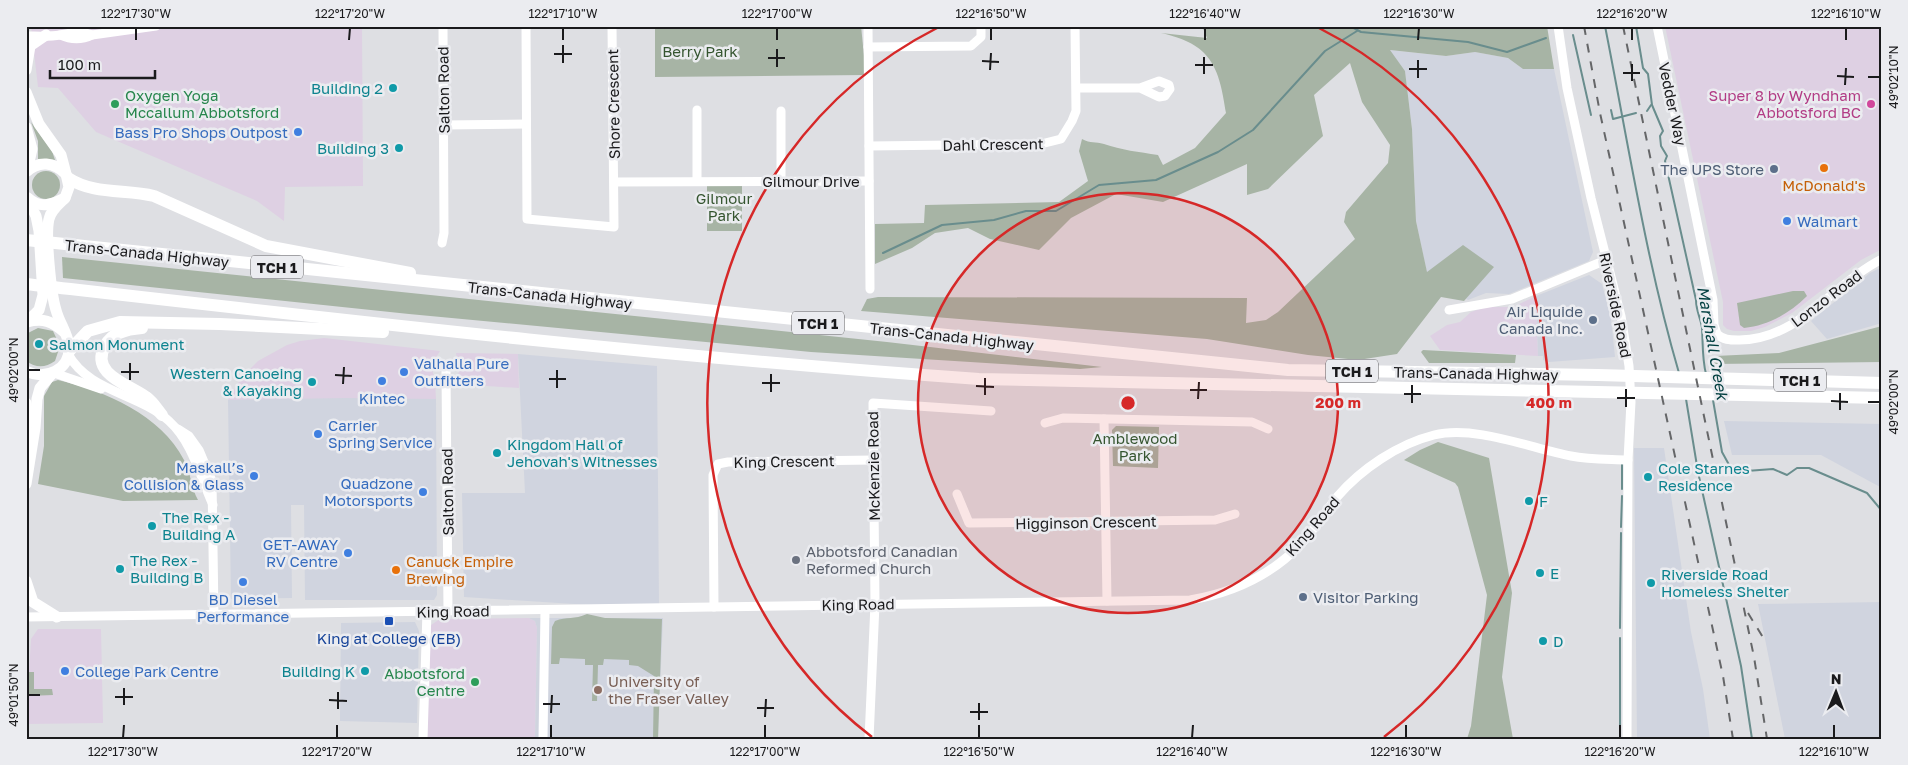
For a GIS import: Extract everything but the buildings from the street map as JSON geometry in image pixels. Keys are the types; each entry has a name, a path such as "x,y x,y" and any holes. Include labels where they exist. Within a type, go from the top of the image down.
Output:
{"highway":[{"path":"67,176 92,189 136,192 154,196 242,237 282,251 528,293"},
{"name":"Trans-Canada Highway","path":"26,240 1288,370 1598,374 1882,383"},
{"name":"Trans-Canada Highway","path":"26,284 424,330 854,370 979,379 1882,398"},
{"path":"69,352 88,331 110,324 141,321 343,331 406,332 424,330"},
{"path":"162,415 146,398 120,383 106,371 102,359 104,346 112,337 132,329 199,327 220,324"},
{"path":"1737,379 1882,376"}],"main road":[{"path":"26,70 30,46 46,36"},
{"path":"26,92 39,124 61,154 69,186 65,198 43,223"},
{"path":"26,127 32,149 27,171"},
{"path":"27,171 44,163 58,167 67,176"},
{"path":"26,197 36,204 43,206 65,198"},
{"path":"26,197 43,223 47,275 69,352 60,368 40,388 37,399 36,428 26,484"},
{"path":"27,323 40,306 47,275"},
{"path":"27,323 44,320 52,323 65,334"},
{"path":"26,371 38,375 53,374"},
{"path":"26,403 26,427"},
{"path":"26,581 33,602 57,617"}],"street":[{"path":"26,36 60,35 68,38 85,39 92,34 156,26"},
{"name":"Salton Road","path":"442,243 444,232 443,26"},
{"path":"526,26 527,219 614,227 614,182"},
{"name":"Shore Crescent","path":"612,26 614,182"},
{"path":"868,26 870,289"},
{"path":"868,47 970,46 980,36 980,26"},
{"name":"Dahl Crescent","path":"869,146 1041,144 1061,139 1076,111 1075,26"},
{"name":"Riverside Road","path":"1558,26 1567,88 1606,260 1621,316 1629,366 1631,402 1628,460 1628,739"},
{"name":"Vedder Way","path":"1657,26 1713,300"},
{"path":"1077,88 1140,88"},
{"path":"697,110 697,181"},
{"path":"781,110 781,181"},
{"path":"444,125 526,124"},
{"name":"Gilmour Drive","path":"614,182 869,181"},
{"name":"Lonzo Road","path":"1713,300 1715,331 1720,337 1729,340 1761,338 1776,333 1799,320 1856,274 1882,259"},
{"path":"1449,310 1512,299 1606,260"},
{"path":"69,352 83,374 148,405 177,429 189,436 199,450 212,481 214,614"},
{"name":"Salton Road","path":"446,372 448,611"},
{"path":"53,374 122,394"},
{"name":"McKenzie Road","path":"869,739 875,604 873,403 992,411"},
{"path":"1045,423 1062,418 1252,422 1268,429"},
{"path":"1104,419 1107,601"},
{"name":"King Road","path":"26,617 1190,600 1241,586 1273,568 1300,545 1337,498 1365,470 1398,450 1436,435 1456,433 1482,435 1572,456 1628,460"},
{"name":"King Crescent","path":"714,607 712,475 718,464 728,462 873,460"},
{"name":"Higginson Crescent","path":"957,494 969,523 1215,520 1234,514"},
{"path":"543,739 545,610"},
{"path":"423,739 427,611"}],"shaded area":[{"path":"31,26 362,26 363,186 285,187 284,221 257,201 96,132 58,88 38,87"},
{"path":"1665,26 1882,26 1882,249 1861,260 1792,313 1765,327 1751,331 1734,331 1727,329 1723,325 1723,302"},
{"path":"1389,50 1446,56 1475,52 1508,58 1523,69 1554,69 1593,252 1589,261 1509,294 1486,293 1468,300 1427,273 1416,221 1412,129 1405,71"},
{"path":"1882,267 1882,323 1827,339 1811,321 1870,273"},
{"path":"1589,275 1602,284 1611,319 1615,357 1549,362 1543,360 1543,356 1538,356 1536,296"},
{"path":"1536,296 1538,356 1440,350 1430,336 1447,325 1460,322 1471,312 1486,307 1513,307"},
{"path":"324,338 440,351 431,365 435,381 436,399 228,400 242,377 258,361 287,345 300,341"},
{"path":"456,353 518,354 519,388 456,384 459,371"},
{"path":"518,354 657,366 659,604 590,605 464,597 462,493 525,493"},
{"path":"436,399 437,595 434,600 305,600 304,505 291,505 292,598 231,599 228,400"},
{"path":"1724,421 1882,424 1882,488 1821,455 1732,455"},
{"path":"1634,448 1664,448 1691,632 1703,689 1710,739 1637,739"},
{"path":"1882,602 1882,739 1785,739 1758,604"},
{"name":"Abbotsford Centre","path":"529,618 535,621 537,628 535,739 427,739 431,625 440,619"},
{"name":"University of the Fraser Valley","path":"529,618 663,618 658,739 535,739 537,628 535,621"},
{"path":"415,622 419,631 417,723 340,721 341,623"},
{"name":"College Park Centre","path":"38,629 101,629 103,723 26,724 31,639"}],"green space":[{"name":"Berry Park","path":"655,26 861,26 866,75 655,77"},
{"path":"1202,26 1547,26 1554,69 1523,69 1508,58 1475,52 1446,56 1390,50 1405,71 1412,129 1416,221 1427,272 1463,245 1494,267 1464,301 1441,297 1397,354 1358,360 1308,355 1207,339 861,311 867,299 878,297 1247,298 1246,323 1266,320 1278,312 1355,239 1344,222 1346,212 1388,163 1390,145 1362,102 1350,63 1314,95 1323,136 1268,189 1247,195 1247,164 1163,202 1116,194 1071,218 1039,250 990,239 968,228 935,233 912,248 875,264 875,224 924,223 925,205 1059,202 1088,181 1079,151 1082,139 1158,155 1163,165 1195,148 1226,113 1220,82 1210,59 1202,51 1178,38 1161,33 1207,38"},
{"path":"31,122 52,151 55,160 38,159 38,141"},
{"path":"46,171 56,175 60,185 56,195 46,199 36,195 32,185 36,175"},
{"name":"Gilmour Park","path":"742,182 742,231 707,231 707,183"},
{"path":"62,257 887,342 1102,367 1080,369 811,352 409,314 63,278"},
{"path":"1793,291 1804,291 1807,296 1786,313 1762,325 1744,328 1740,325 1737,303"},
{"path":"1882,326 1882,362 1713,364 1715,356 1779,353"},
{"path":"38,328 53,331 60,346 55,361 44,366 33,365 26,361 26,334"},
{"path":"1423,350 1516,355 1515,363 1429,363 1421,352"},
{"path":"58,380 112,398 130,407 161,430 174,444 184,460 198,500 123,501 38,484 44,446 44,396 52,382"},
{"name":"Amblewood Park","path":"1116,426 1159,427 1158,468 1113,466 1112,430"},
{"path":"1438,442 1489,458 1512,593 1502,677 1513,739 1467,739 1471,726 1487,595 1458,487 1455,483 1404,460"},
{"path":"587,614 605,618 662,619 658,739 653,739 654,676 638,666 629,665 629,660 604,659 603,665 598,665 597,701 592,701 593,665 585,665 585,659 560,658 559,664 551,664 552,627 555,621"},
{"path":"29,672 34,672 34,689 52,689 53,695 28,696"}],"waterway":[{"path":"1350,26 1361,32 1468,42 1507,52 1546,38"},
{"path":"1605,26 1647,244 1679,373"},
{"name":"Marshall Creek","path":"1636,26 1643,68 1648,74 1652,105 1663,131 1660,136 1661,146 1667,156 1665,161 1701,325 1706,374"},
{"path":"883,253 942,225 994,220 1026,211 1056,211 1099,185 1156,180 1218,152 1253,130 1325,51 1357,31"},
{"path":"1573,35 1591,115"},
{"name":"Marshall Creek","path":"1647,111 1651,105"},
{"path":"1611,110 1613,119 1636,113"},
{"path":"1686,399 1698,472 1710,475"},
{"name":"Marshall Creek","path":"1713,400 1722,452 1733,472 1773,469 1787,475 1797,468 1809,468 1867,493 1882,511"},
{"path":"1622,463 1622,489"},
{"path":"1698,472 1741,666 1752,739"},
{"path":"1621,527 1622,496"},
{"path":"1620,628 1621,533"},
{"path":"1620,638 1620,739"}],"railway":[{"path":"1584,26 1600,113 1723,676 1733,739"},
{"path":"1623,26 1754,657 1767,739"},
{"path":"1748,613 1764,639"}],"place":[{"name":"Building 2","path":"393,88"},
{"name":"Oxygen Yoga Mccallum Abbotsford","path":"115,104"},
{"name":"Super 8 by Wyndham Abbotsford BC","path":"1871,104"},
{"name":"Bass Pro Shops Outpost","path":"298,132"},
{"name":"Building 3","path":"399,148"},
{"name":"McDonald's","path":"1824,168"},
{"name":"The UPS Store","path":"1774,169"},
{"name":"Walmart","path":"1787,221"},
{"name":"Air Liquide Canada Inc.","path":"1593,320"},
{"name":"Salmon Monument","path":"39,344"},
{"name":"Valhalla Pure Outfitters","path":"404,372"},
{"name":"Kintec","path":"382,381"},
{"name":"Western Canoeing & Kayaking","path":"312,382"},
{"name":"Carrier Spring Service","path":"318,434"},
{"name":"Kingdom Hall of Jehovah's Witnesses","path":"497,453"},
{"name":"Maskall’s Collision & Glass","path":"254,476"},
{"name":"Cole Starnes Residence","path":"1648,477"},
{"name":"Quadzone Motorsports","path":"423,492"},
{"name":"F","path":"1529,501"},
{"name":"The Rex - Building A","path":"152,526"},
{"name":"GET-AWAY RV Centre","path":"348,553"},
{"name":"Abbotsford Canadian Reformed Church","path":"796,560"},
{"name":"The Rex - Building B","path":"120,569"},
{"name":"Canuck Empire Brewing","path":"396,570"},
{"name":"E","path":"1540,573"},
{"name":"BD Diesel Performance","path":"243,582"},
{"name":"Riverside Road Homeless Shelter","path":"1651,583"},
{"name":"Visitor Parking","path":"1303,597"},
{"name":"King at College (EB)","path":"389,621"},
{"name":"D","path":"1543,641"},
{"name":"College Park Centre","path":"65,671"},
{"name":"Building K","path":"365,671"},
{"name":"Abbotsford Centre","path":"475,682"},
{"name":"University of the Fraser Valley","path":"598,690"}]}
